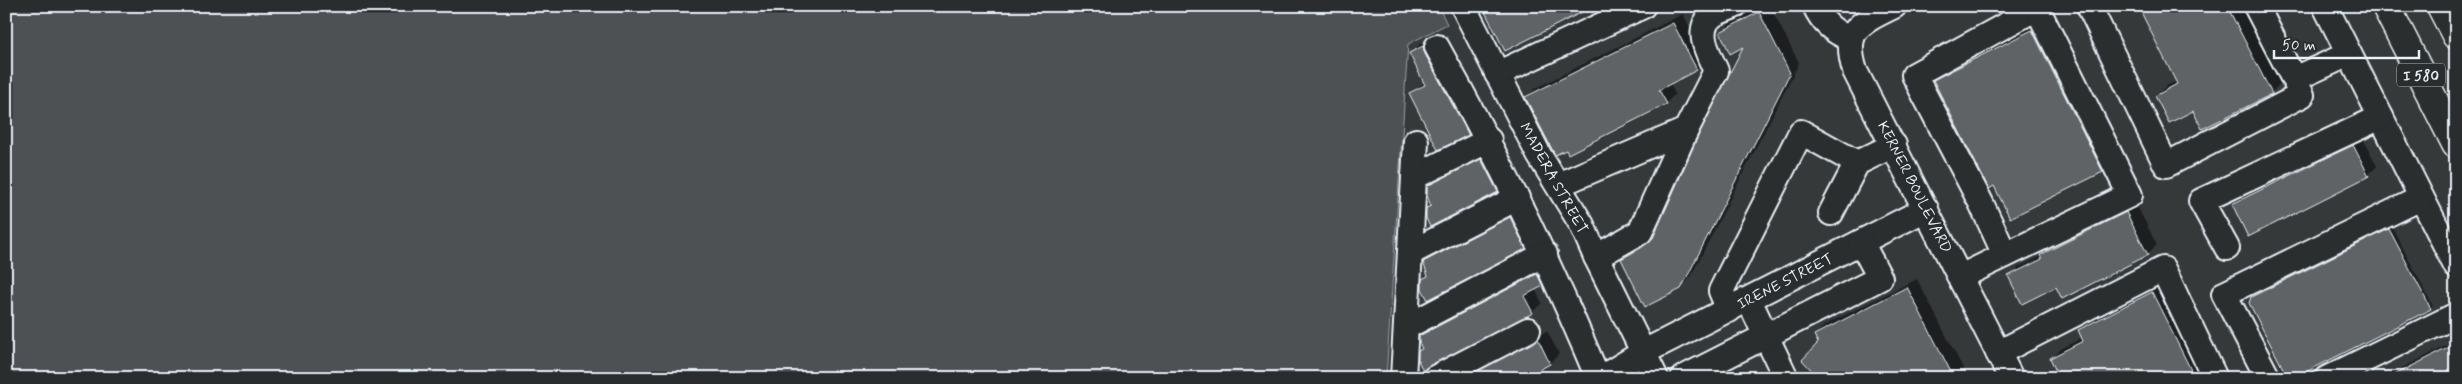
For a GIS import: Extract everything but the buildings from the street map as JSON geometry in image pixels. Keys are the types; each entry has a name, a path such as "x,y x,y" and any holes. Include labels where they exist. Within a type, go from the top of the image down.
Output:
{"highway":[{"name":"I 580","path":"2386,6 2456,144"},
{"path":"2441,6 2456,35"}],"street":[{"name":"MADERA STREET","path":"1463,6 1539,155 1582,224 1596,258 1656,378"},
{"path":"1497,74 1643,6"},
{"path":"1596,258 1640,232 1686,130 1716,71 1703,43 1704,30 1711,16 1734,6"},
{"path":"1815,6 1828,26 1837,34 1850,39 1860,24 1894,6"},
{"path":"2089,6 2166,165 2302,95 2256,6"},
{"path":"2325,6 2456,266"},
{"path":"1960,277 2130,195 2036,7 1914,75 1981,202 2005,255"},
{"name":"KERNER BOULEVARD","path":"1850,39 1850,49 1856,70 2011,378"},
{"path":"1437,47 1489,140 1545,254 1599,378"},
{"path":"2294,79 2349,54"},
{"path":"2227,248 2201,201 2381,117"},
{"path":"1558,185 1686,130"},
{"path":"1786,378 1766,336 1739,305 1721,291 1801,132 1857,163"},
{"path":"1414,177 1489,140"},
{"path":"1403,378 1416,141"},
{"path":"1831,213 1857,163 1894,145"},
{"path":"1410,253 1517,198"},
{"path":"2268,378 2224,294 2421,198"},
{"name":"IRENE STREET","path":"1599,378 1644,352 1926,209"},
{"path":"1683,378 1880,278 1862,242"},
{"path":"1406,327 1545,254"},
{"path":"1998,353 2163,269 2215,378"},
{"path":"2328,378 2456,315"},
{"path":"1435,378 1528,330"}],"shaded area":[{"path":"6,6 1438,6 1447,24 1408,44 1386,378 6,378"}]}
